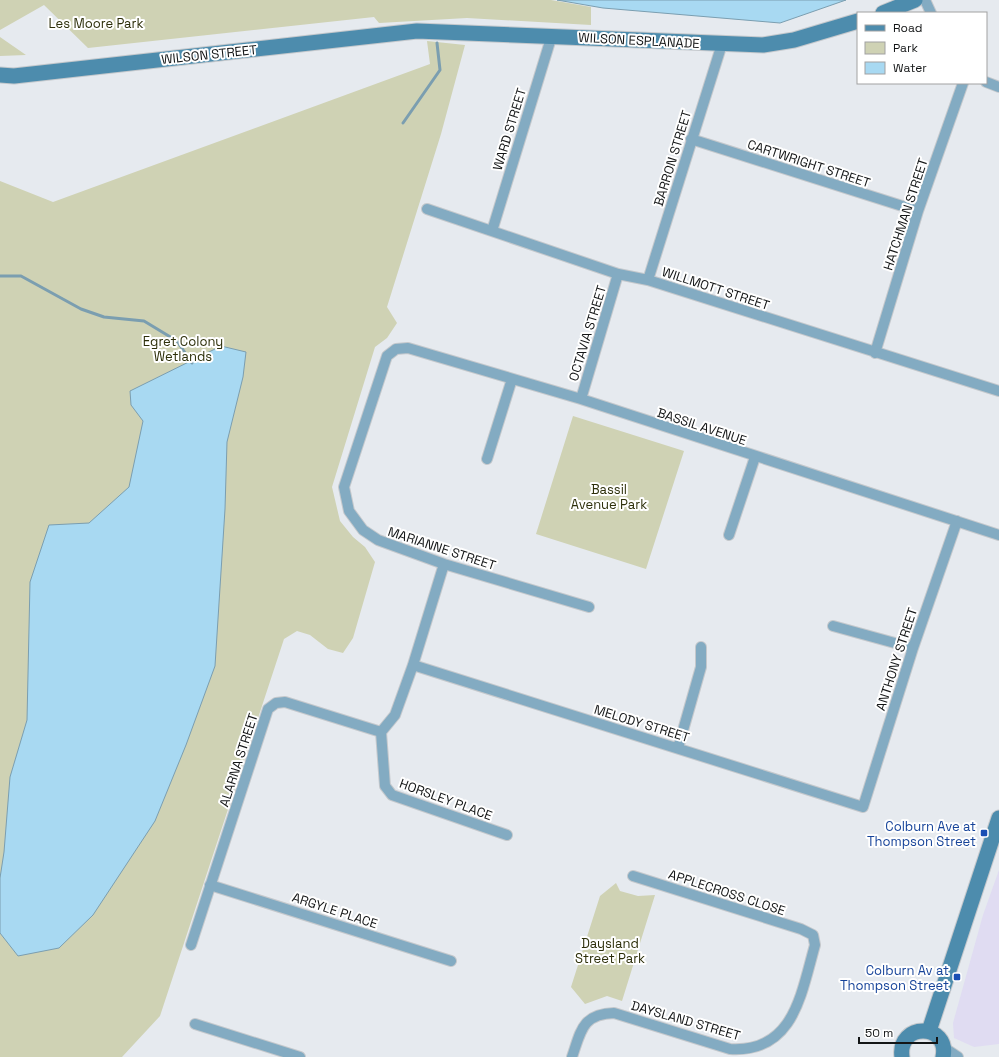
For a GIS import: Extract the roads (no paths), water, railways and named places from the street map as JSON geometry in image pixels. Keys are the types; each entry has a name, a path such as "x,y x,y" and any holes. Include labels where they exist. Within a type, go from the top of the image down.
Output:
{"street":[{"path":"886,12 916,0"},
{"path":"924,0 931,12"},
{"name":"WILSON ESPLANADE","path":"417,31 552,35 722,44 778,43 857,21"},
{"name":"WILSON STREET","path":"0,75 14,76 417,31"},
{"name":"WARD STREET","path":"492,231 552,35"},
{"name":"BARRON STREET","path":"648,280 722,44"},
{"path":"987,82 999,86"},
{"name":"HATCHMAN STREET","path":"875,353 918,211 963,84"},
{"name":"CARTWRIGHT STREET","path":"691,139 918,211"},
{"name":"WILLMOTT STREET","path":"427,209 618,274 648,280 875,353 999,390"},
{"name":"OCTAVIA STREET","path":"581,399 618,274"},
{"name":"BASSIL AVENUE","path":"396,349 408,348 581,399 755,457 999,535"},
{"name":"MARIANNE STREET","path":"396,349 387,356 344,487 349,511 363,530 378,540 444,564 589,607"},
{"path":"487,459 512,379"},
{"path":"729,535 755,457"},
{"name":"ANTHONY STREET","path":"863,807 912,648 957,521"},
{"path":"381,732 395,715 413,665 444,564"},
{"path":"833,626 912,648"},
{"path":"678,748 701,667 702,647"},
{"name":"MELODY STREET","path":"413,665 863,807"},
{"name":"ALARNA STREET","path":"190,945 268,709 276,703 285,702 381,732"},
{"name":"HORSLEY PLACE","path":"381,732 385,786 392,795 507,835"},
{"path":"928,1031 999,818"},
{"name":"APPLECROSS CLOSE","path":"633,876 801,929 813,935"},
{"name":"ARGYLE PLACE","path":"210,885 451,961"},
{"name":"DAYSLAND STREET","path":"572,1057 582,1026 591,1017 604,1013 614,1013 730,1049 745,1050 760,1047 775,1038 785,1028 793,1016 815,945 813,935"},
{"path":"195,1024 300,1057"},
{"path":"902,1057 902,1045 910,1035 916,1032 928,1031 937,1036 943,1052 958,1057"}],"water":[{"path":"557,0 846,0 780,23 603,8"},
{"path":"221,346 246,352 243,377 227,442 225,509 215,666 186,745 155,821 93,915 59,948 18,956 0,933 0,878 4,852 10,777 27,720 30,582 49,525 89,523 129,487 143,421 131,405 130,391"}],"waterway":[{"path":"403,123 440,70 437,43"},
{"path":"0,276 21,276 81,309 104,317 144,321 177,341 192,363"}],"place":[{"name":"Colburn Ave at Thompson Street","path":"984,833"},
{"name":"Colburn Av at Thompson Street","path":"957,977"}],"park label":[{"name":"Les Moore Park","path":"96,23"},
{"name":"Egret Colony Wetlands","path":"183,348"},
{"name":"Bassil Avenue Park","path":"609,496"},
{"name":"Daysland Street Park","path":"610,950"}]}
